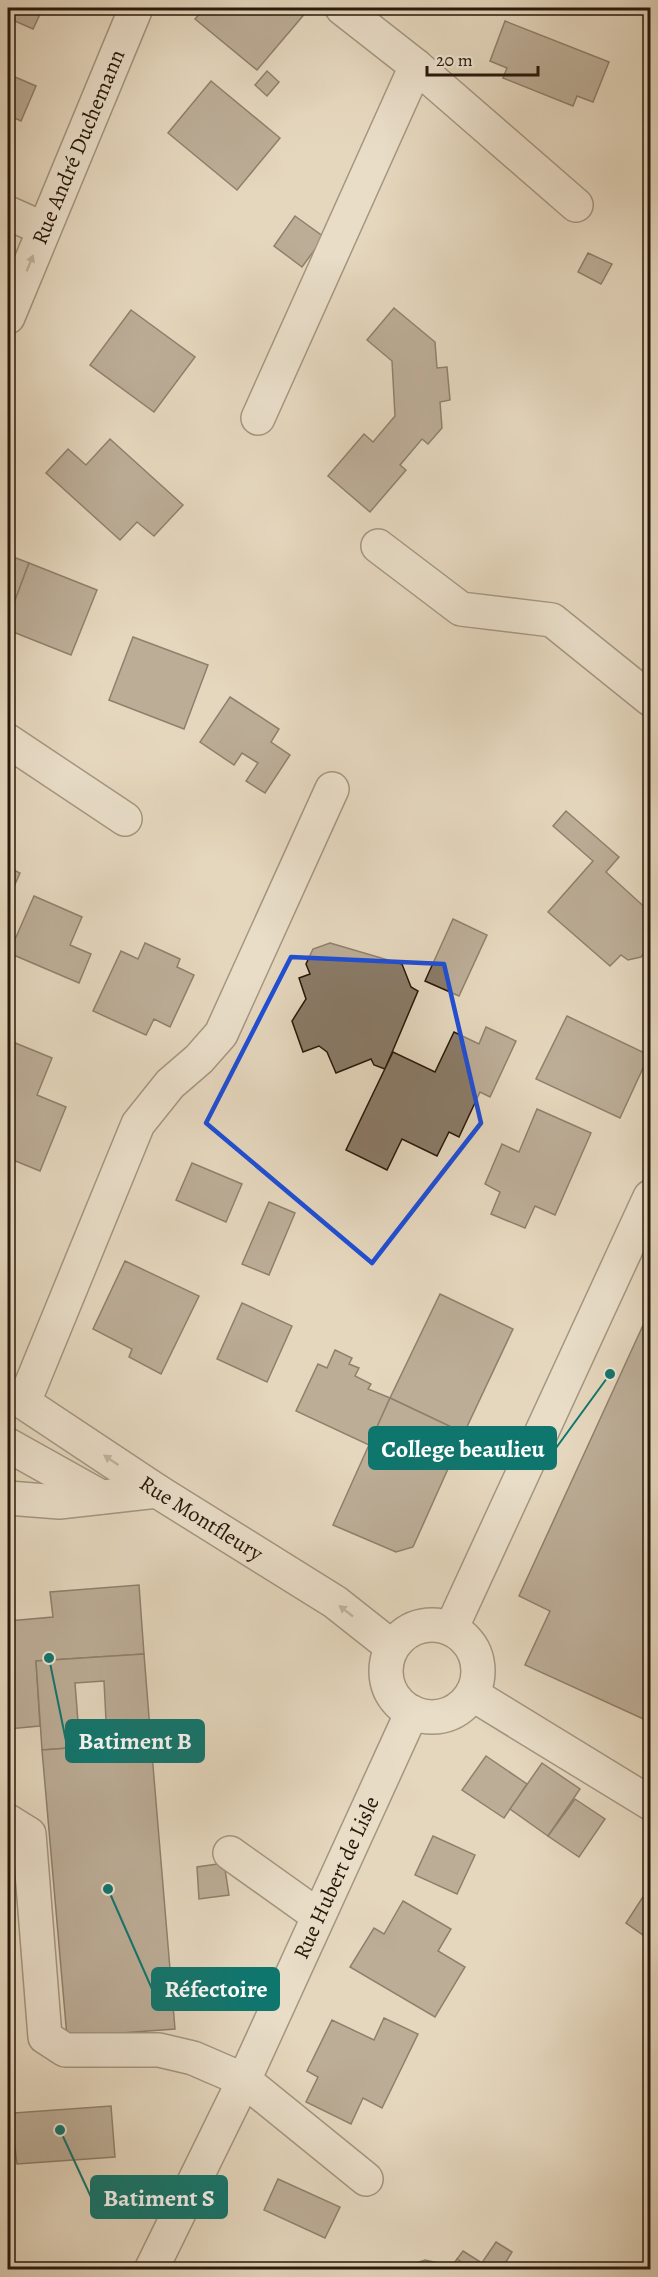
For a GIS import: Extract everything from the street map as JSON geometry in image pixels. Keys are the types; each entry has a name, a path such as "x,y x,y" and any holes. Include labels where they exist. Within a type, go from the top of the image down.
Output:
{"street":[{"name":"Rue André Duchemann","path":"8,317 135,8"},
{"path":"342,8 416,66 576,205"},
{"path":"258,418 416,66"},
{"path":"8,213 44,229"},
{"path":"378,546 461,609 552,620 651,699"},
{"path":"8,741 125,819"},
{"path":"16,1397 138,1125 170,1084 200,1059 221,1034 332,789"},
{"path":"452,1629 651,1197"},
{"name":"Rue Montfleury","path":"16,1397 157,1491 335,1602 392,1647"},
{"path":"8,1445 101,1497"},
{"path":"8,1474 59,1502"},
{"path":"8,1498 59,1502 157,1491"},
{"path":"435,1625 452,1629 466,1640 476,1657 478,1676 472,1694 460,1707 445,1715 428,1717 412,1712 396,1701 388,1684 386,1665 392,1647 403,1635 418,1627 435,1625"},
{"path":"472,1694 651,1803"},
{"name":"Rue Hubert de Lisle","path":"151,2270 244,2080 317,1915 412,1712"},
{"path":"8,1821 29,1834 45,2037 65,2050 159,2050 192,2058 244,2080 366,2179"},
{"path":"230,1853 317,1915"}],"highlighted area":[{"path":"291,957 444,964 481,1123 372,1263 206,1123"}],"building":[{"path":"8,8 43,8 33,29 8,18"},
{"path":"205,8 303,8 307,11 257,70 195,19"},
{"path":"505,21 609,62 593,102 577,96 573,106 503,78 507,68 490,61"},
{"path":"267,71 279,82 267,96 255,85"},
{"path":"8,74 36,86 21,121 8,115"},
{"path":"211,81 280,138 237,190 168,133"},
{"path":"295,216 324,237 302,267 274,246"},
{"path":"588,253 612,264 601,284 578,272"},
{"path":"394,308 435,342 437,368 447,367 450,400 440,402 442,428 428,444 422,439 400,465 406,470 370,512 328,476 364,434 373,442 395,416 392,361 367,340"},
{"path":"131,310 195,357 154,412 90,365"},
{"path":"110,439 183,505 154,536 137,522 120,540 46,473 68,449 86,465"},
{"path":"8,555 29,563 8,619"},
{"path":"29,563 97,590 71,655 8,630 8,619"},
{"path":"133,637 208,665 184,729 109,700"},
{"path":"230,697 279,729 271,742 290,755 265,793 246,781 258,763 242,753 234,765 200,742"},
{"path":"566,811 619,857 606,872 650,912 650,921 645,928 650,932 650,944 641,957 628,960 621,955 610,966 548,912 593,861 553,826"},
{"path":"8,867 20,873 8,900"},
{"path":"34,896 82,917 70,945 91,954 79,983 9,953"},
{"path":"453,919 487,935 459,996 425,981"},
{"path":"145,943 180,959 177,967 194,975 170,1027 154,1019 146,1035 93,1011 121,951 138,959"},
{"path":"330,943 402,964 411,987 418,991 385,1069 374,1065 371,1059 336,1073 327,1052 319,1046 303,1052 292,1021 306,999 299,978 310,974 306,964 313,949"},
{"path":"567,1016 649,1055 620,1118 536,1079"},
{"path":"486,1027 516,1041 490,1097 480,1092 459,1137 449,1132 437,1156 402,1139 387,1170 346,1150 393,1052 435,1072 454,1032 479,1044"},
{"path":"8,1040 52,1058 37,1095 66,1107 40,1171 8,1158"},
{"path":"537,1109 591,1133 555,1215 535,1206 525,1228 491,1214 500,1192 485,1184 502,1144 519,1152"},
{"path":"192,1163 242,1184 226,1222 176,1200"},
{"path":"269,1202 295,1213 269,1275 242,1264"},
{"path":"125,1261 199,1296 161,1374 129,1357 132,1349 93,1329"},
{"path":"440,1294 513,1329 464,1433 390,1398"},
{"path":"242,1303 292,1326 267,1382 217,1359"},
{"path":"650,1310 650,1722 525,1665 550,1611 519,1596"},
{"path":"335,1350 352,1358 349,1364 359,1368 355,1376 371,1384 368,1389 390,1398 369,1445 296,1411 318,1364 327,1368"},
{"path":"390,1398 464,1433 413,1547 396,1552 333,1525"},
{"path":"139,1585 144,1654 36,1661 40,1726 8,1729 8,1621 53,1617 50,1592"},
{"path":"144,1654 151,1742 42,1750 36,1661","holes":["104,1681 106,1720 78,1722 75,1683"]},
{"path":"151,1742 175,2029 67,2037 42,1750"},
{"path":"486,1756 527,1784 504,1818 462,1790"},
{"path":"542,1763 580,1789 548,1836 510,1809"},
{"path":"575,1799 605,1819 579,1857 548,1836"},
{"path":"433,1836 475,1855 457,1894 415,1875"},
{"path":"224,1863 229,1895 199,1899 197,1867"},
{"path":"8,1868 13,1868 13,1904 8,1904"},
{"path":"650,1886 650,1940 626,1923"},
{"path":"403,1901 451,1929 438,1951 465,1967 435,2017 350,1967 374,1928 384,1934"},
{"path":"384,2018 418,2034 382,2108 363,2098 351,2124 306,2102 318,2077 307,2071 332,2020 374,2040"},
{"path":"8,2102 13,2102 14,2113 111,2106 115,2157 17,2164 15,2147 8,2148"},
{"path":"278,2179 340,2207 325,2238 264,2210"},
{"path":"8,2223 13,2225 14,2270 8,2270"},
{"path":"496,2242 512,2252 501,2270 477,2270"},
{"path":"463,2251 482,2263 477,2270 473,2270 457,2259"},
{"path":"457,2259 473,2270 415,2270 419,2262 425,2260 452,2266"}],"place":[{"name":"College beaulieu","path":"610,1374"},
{"name":"Batiment B","path":"49,1658"},
{"name":"Réfectoire","path":"108,1889"},
{"name":"Batiment S","path":"60,2130"}]}
